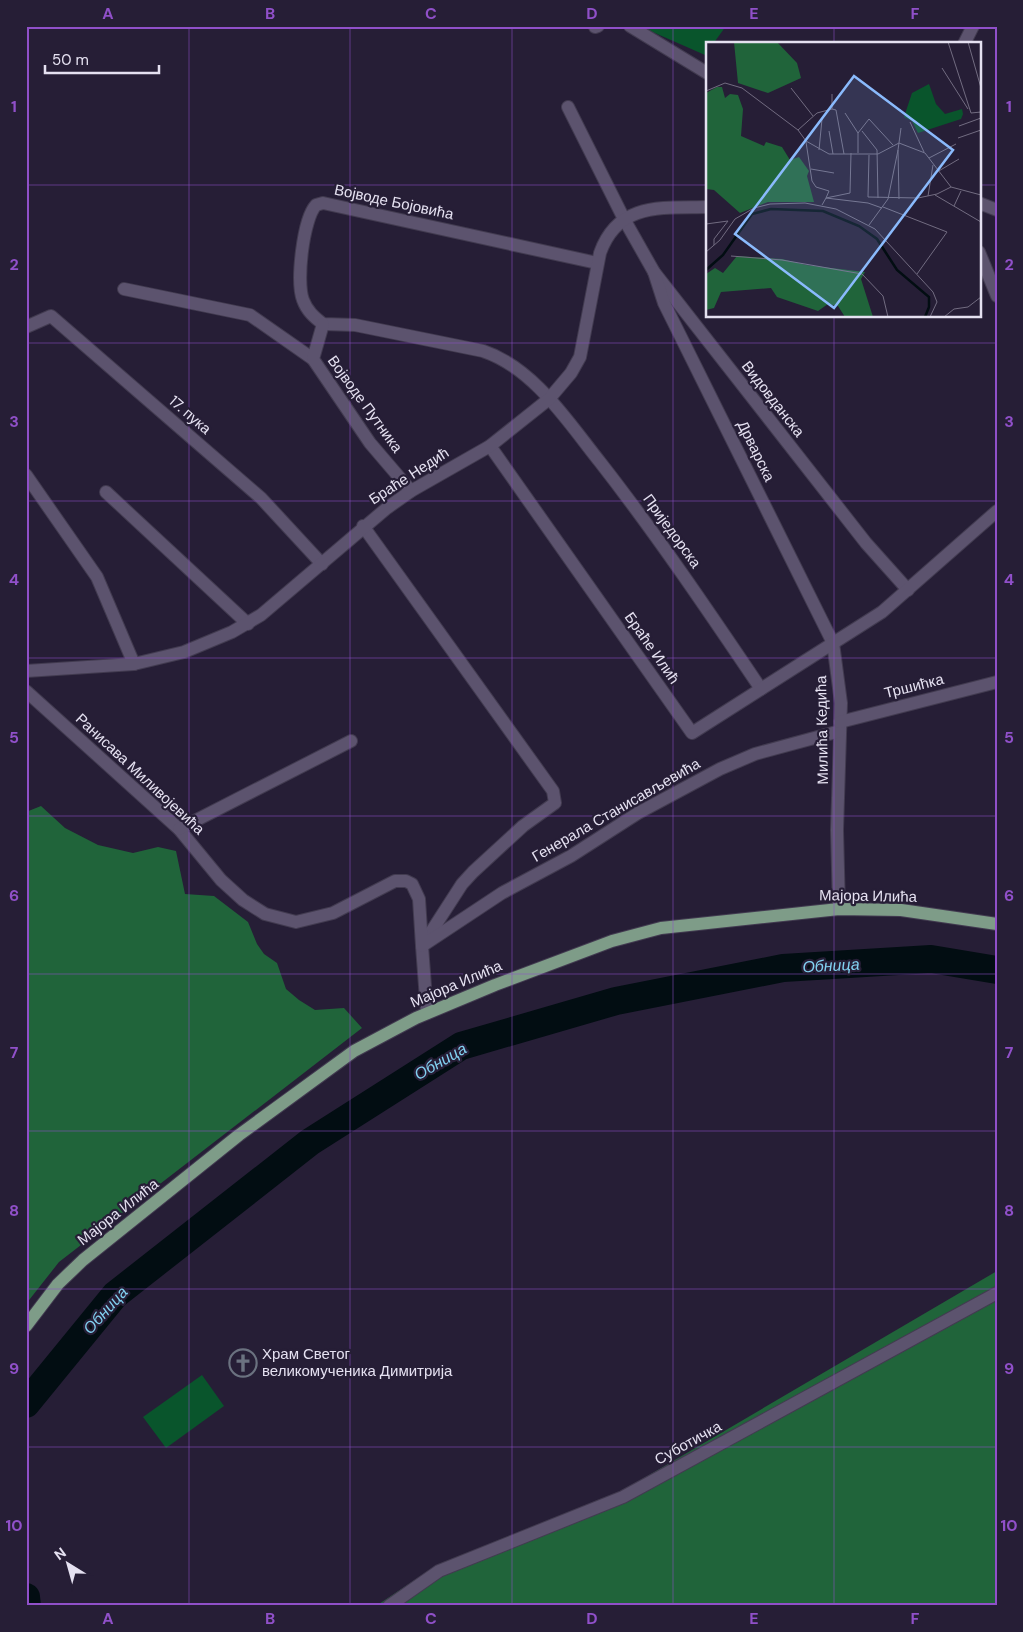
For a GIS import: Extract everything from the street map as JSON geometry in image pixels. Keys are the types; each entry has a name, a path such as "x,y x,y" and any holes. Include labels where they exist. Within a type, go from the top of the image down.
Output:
{"main road":[{"name":"Мајора Илића","path":"26,1326 58,1284 83,1260 273,1110 374,1039 427,1013 572,956 640,932 687,924 839,909 901,910 997,924"}],"street":[{"path":"630,26 706,72"},
{"path":"965,42 973,26"},
{"name":"Видовданска","path":"568,107 624,219 654,272 861,536 908,590"},
{"name":"Војводе Бојовића","path":"323,324 307,309 302,298 301,272 307,221 316,204 323,203 597,263"},
{"path":"980,203 997,210"},
{"name":"Браће Недић","path":"26,671 134,664 184,652 248,624 322,564 363,526 411,491 490,446 549,399 571,373 580,357 597,263 608,236 624,219 647,210 706,208"},
{"path":"980,254 997,296"},
{"name":"Дрварска","path":"654,272 664,303 833,643"},
{"name":"Војводе Путника","path":"124,289 250,315 313,359 370,443 411,491"},
{"name":"17. пука","path":"26,327 42,322 51,316 261,498 322,564"},
{"path":"323,324 355,325 494,355 520,373 549,399"},
{"name":"Војводе Путника","path":"313,359 323,324"},
{"name":"Приједорска","path":"549,399 621,490 690,583 761,689"},
{"name":"Браће Илић","path":"490,446 692,733 833,643"},
{"path":"26,475 97,577 134,664"},
{"path":"106,492 248,624"},
{"path":"833,643 882,612 997,511"},
{"path":"363,526 554,791 555,797 555,803 496,849 462,884 422,946"},
{"name":"Милића Кедића","path":"833,643 840,684 837,830 839,909"},
{"name":"Тршићка","path":"840,727 997,682"},
{"name":"Ранисава Миливојевића","path":"26,691 179,829 222,880 242,900 265,914 296,922 333,913 395,881 406,881 412,884 419,899 427,1013"},
{"name":"Генерала Станисављевића","path":"422,946 502,893 570,856 638,813 720,769 755,754 840,727"},
{"path":"179,829 351,741"},
{"name":"Суботичка","path":"388,1606 439,1571 623,1497 997,1293"}],"green space":[{"path":"639,26 726,26 714,42 706,42 705,55"},
{"path":"41,806 65,828 98,845 133,853 158,847 176,851 185,894 214,896 248,922 257,944 264,954 277,963 286,989 315,1010 344,1008 362,1028 59,1262 26,1304 26,812"},
{"path":"997,1271 997,1606 376,1606 437,1565 622,1491"},
{"path":"202,1375 224,1406 166,1448 143,1417"}],"waterway":[{"name":"Обница","path":"26,1404 115,1295 310,1142 461,1046 616,1001 783,968 931,959 997,970"},
{"name":"Обница","path":"26,1597 27,1606"}],"place":[{"name":"Храм Светог великомученика Димитрија","path":"243,1363"}]}
